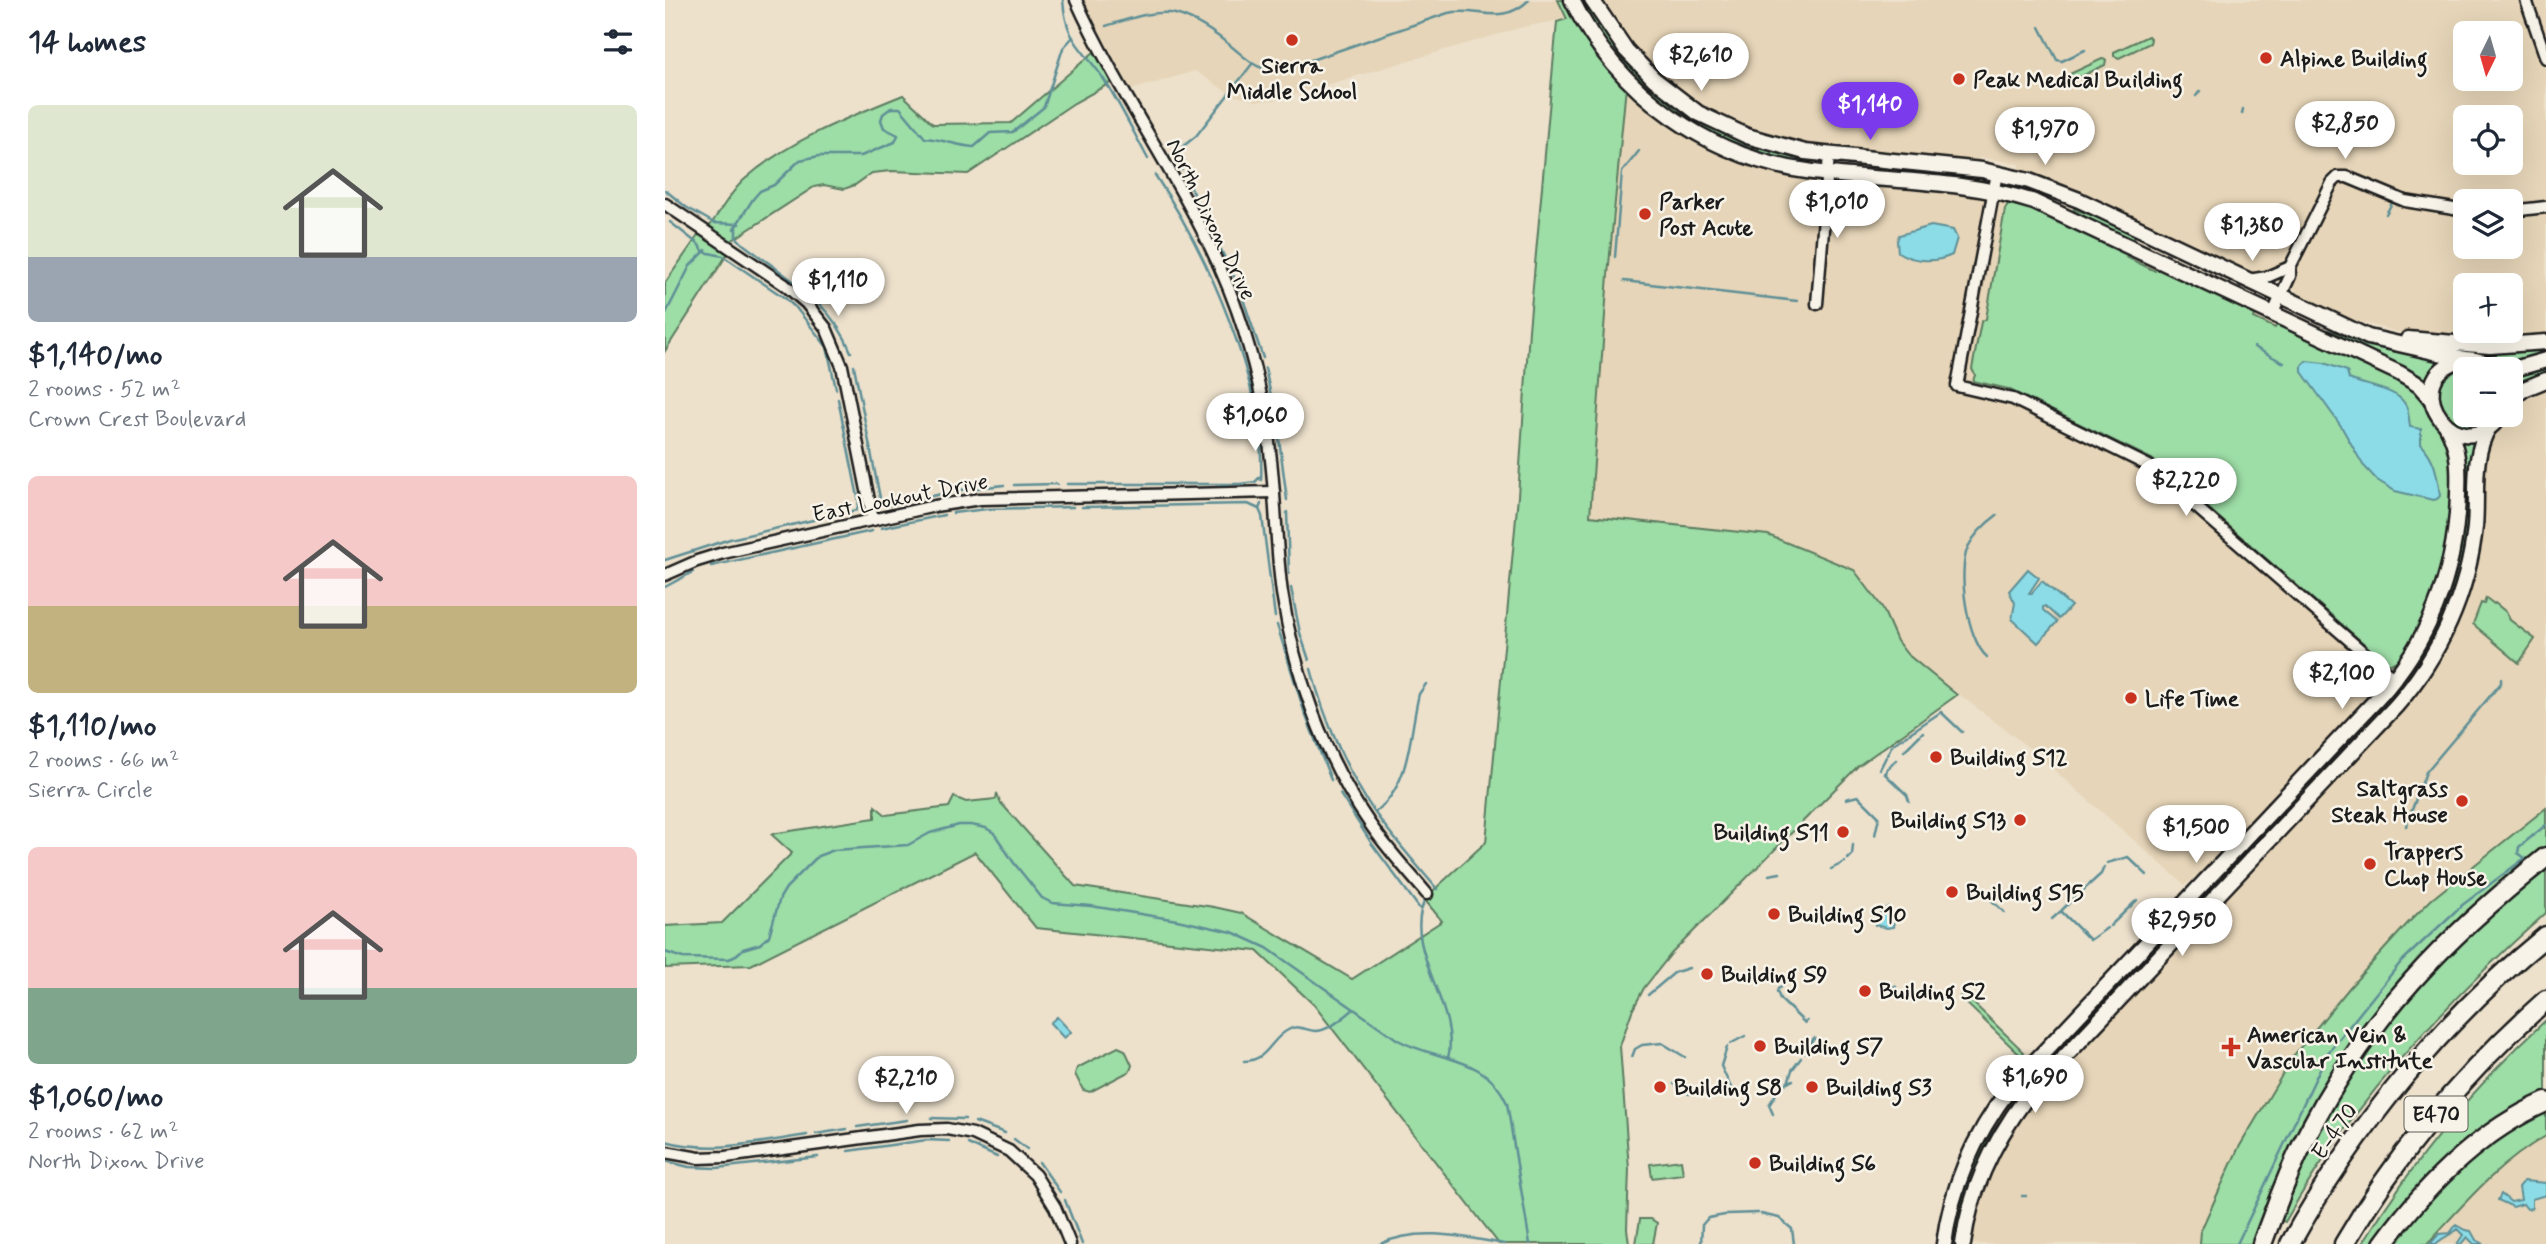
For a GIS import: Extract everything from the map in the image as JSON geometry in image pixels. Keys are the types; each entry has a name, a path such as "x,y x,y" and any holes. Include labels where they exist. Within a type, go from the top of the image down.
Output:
{"highway":[{"path":"2262,1244 2280,1195 2309,1131 2343,1071 2376,1024 2448,941 2485,906 2546,857"},
{"name":"E-470","path":"2290,1244 2344,1157 2402,1080 2463,1013 2546,936"},
{"name":"E470","path":"2344,1244 2389,1175 2434,1116 2494,1049 2546,1000"},
{"path":"2383,1244 2435,1182 2462,1156 2504,1125 2546,1102"}],"main road":[{"path":"1572,0 1593,37 1646,97 1710,140 1745,155 1786,167 1828,174 1994,190 2044,205 2410,379 2432,400 2438,416 2455,442 2459,467 2456,526 2451,557 2440,596 2425,631 2394,680 2010,1088 1981,1132 1966,1162 1953,1199 1944,1244"},
{"path":"1592,0 1617,39 1639,65 1669,93 1698,113 1729,129 1763,142 1799,151 1997,173 2052,188 2374,339 2456,357"},
{"path":"2338,322 2401,338 2446,344 2494,346 2546,342"},
{"path":"2523,366 2546,360"},
{"path":"2432,400 2433,385 2440,373 2453,363"},
{"path":"2523,390 2546,380"},
{"path":"2447,427 2468,434 2489,427"},
{"path":"1963,1244 1972,1202 1986,1163 2026,1098 2396,706 2433,656 2455,610 2467,570 2475,527 2477,455 2489,427"}],"street":[{"name":"North Dixon Drive","path":"1076,0 1203,235 1243,329 1262,398 1271,451 1277,549 1284,606 1314,713 1333,758 1361,811 1427,894"},
{"path":"2526,0 2546,58"},
{"path":"1817,304 1829,155"},
{"path":"1997,173 1957,386 2013,399 2149,466 2394,680"},
{"path":"2273,313 2290,276 2290,267 2332,183 2338,177 2347,177 2380,192 2412,202 2453,209"},
{"path":"665,204 790,289 810,307 828,332 838,351 845,379 873,520"},
{"path":"2523,210 2546,207"},
{"path":"2143,251 2151,235"},
{"path":"2246,280 2267,277 2290,267"},
{"name":"East Lookout Drive","path":"665,575 723,553 935,506 989,498 1274,492"},
{"path":"665,1152 699,1157 731,1157 911,1131 961,1131 996,1143 1027,1166 1047,1193 1070,1244"}],"shaded area":[{"name":"Sierra Middle School","path":"1083,0 1558,0 1567,19 1523,27 1275,100 1256,101 1232,95 1195,71 1131,90"},
{"path":"1600,0 2546,0 2546,339 2523,341 2523,273 2453,273 2453,338 2409,335 2349,319 2294,296 2296,290 2267,273 2253,274 2238,269 2065,187 2019,171 2019,164 1980,157 1979,162 1973,163 1804,146 1758,134 1712,113 1666,81 1624,37"},
{"path":"1626,86 1719,155 1736,162 1814,179 1978,195 2026,205 2307,336 2424,401 2431,417 2446,436 2400,660 2378,677 2379,688 2212,864 2185,885 2029,748 1907,654 1897,641 1882,607 1854,570 1590,516 1608,275"},
{"path":"2546,387 2546,808 2432,899 2350,987 2294,1055 2238,1149 2201,1230 2200,1244 1972,1244 1974,1220 1990,1170 2009,1133 2031,1102 2360,755 2451,641 2460,617 2486,447 2500,427 2523,427 2523,401 2528,394"},
{"path":"2546,1136 2546,1244 2427,1244 2498,1169"}],"green space":[{"path":"1558,0 1565,0 1574,18 1626,86 1608,275 1590,516 1768,535 1854,570 1882,607 1897,641 1907,654 1957,695 1858,766 1671,954 1644,988 1632,1011 1620,1046 1629,1169 1629,1244 1499,1244 1314,1005 1257,951 1036,928 975,852 751,965 665,968 665,926 722,923 792,853 771,834 875,818 875,806 886,815 949,807 954,797 966,802 996,799 997,793 1000,802 1075,886 1241,913 1352,979 1442,921 1424,899 1486,842 1557,22 1567,19"},
{"path":"1578,0 1586,0 1618,49 1713,127 1752,145 1811,159 1809,166 1737,145 1674,110 1647,88 1622,62"},
{"path":"2148,36 2150,43 2119,58 2114,56 2114,52"},
{"path":"1095,51 1112,82 1074,103 968,174 891,171 872,173 844,189 824,185 814,187 731,241 709,227 735,189 762,165 800,141 841,121 903,95 933,124 1011,123"},
{"path":"2102,59 2106,60 2105,65 2074,80 2070,78 2070,74"},
{"path":"2009,202 2026,205 2128,252 2126,257 2155,271 2158,265 2256,312 2254,318 2275,328 2278,323 2412,387 2446,441 2452,456 2453,469 2449,524 2437,584 2422,623 2398,660 2391,664 2385,662 2152,459 2008,389 1973,381 1975,375 1972,369 1981,322 1986,319 2005,209"},
{"path":"2074,209 2136,234 2133,240 2073,211"},
{"path":"699,234 728,253 665,351 665,283"},
{"path":"2328,330 2392,350 2446,359 2427,384 2412,373 2328,333"},
{"path":"2546,346 2546,353 2523,359 2523,357 2476,357 2449,352 2447,348"},
{"path":"2546,366 2546,374 2523,384 2523,372"},
{"path":"2453,372 2453,422 2442,410 2439,397 2441,384"},
{"path":"2461,440 2475,440 2471,462 2468,531 2453,595 2429,647 2388,704 2430,632 2450,581 2461,527 2464,454"},
{"path":"2486,598 2535,639 2519,663 2473,624 2481,603 2484,604"},
{"path":"2378,715 2376,718 2353,743 2359,734"},
{"path":"2298,793 2257,844 2055,1058 2133,965"},
{"path":"2546,808 2546,848 2481,902 2386,1001 2254,1244 2200,1244 2201,1230 2238,1149 2294,1055 2350,987 2432,899"},
{"path":"2546,863 2546,913 2472,982 2402,1057 2339,1136 2285,1222 2277,1219 2296,1171 2350,1070 2423,975"},
{"path":"1963,993 2024,1052 2021,1056 1960,997"},
{"path":"2546,1020 2546,1097 2522,1108 2376,1244 2362,1244 2402,1183 2446,1126 2494,1071"},
{"path":"1118,1047 1125,1050 1132,1065 1130,1071 1090,1092 1083,1090 1075,1074 1077,1068"},
{"path":"2022,1085 1997,1119 1977,1168 1957,1244 1954,1244 1959,1201 1974,1159 1996,1120"},
{"path":"2546,1109 2546,1136 2497,1171 2427,1244 2391,1244 2425,1201 2482,1147"},
{"path":"1681,1160 1683,1174 1652,1178 1650,1164"},
{"path":"1640,1219 1651,1219 1657,1223 1653,1244 1636,1244"}],"water":[{"path":"1931,226 1953,230 1957,238 1952,255 1925,260 1898,252 1899,235"},
{"path":"2306,361 2324,363 2347,371 2349,379 2388,391 2401,399 2407,409 2410,427 2421,429 2421,444 2433,462 2440,496 2437,499 2395,491 2377,480 2363,465 2341,426 2302,372 2302,365"},
{"path":"2028,569 2039,578 2029,593 2042,581 2071,606 2059,619 2043,607 2057,622 2038,643 2012,619 2015,603 2009,591"},
{"path":"1888,907 1894,921 1893,927 1875,925 1874,918"},
{"path":"1057,1017 1071,1032 1064,1038 1050,1023"},
{"path":"2524,1181 2546,1183 2546,1195 2532,1199 2532,1208 2527,1209 2523,1204 2513,1207 2498,1200 2501,1194 2511,1202 2521,1200 2519,1187"},
{"path":"2456,1225 2471,1231 2476,1240 2484,1244 2474,1244 2467,1237 2461,1244 2457,1244 2463,1235 2457,1229 2436,1244 2430,1244 2439,1234 2450,1233"}],"waterway":[{"path":"1063,0 1072,36 1111,90 1148,159"},
{"path":"1106,26 1138,16 1170,13 1207,29 1258,66 1282,70 1448,13 1499,14 1519,8 1529,0"},
{"path":"2040,27 2057,60 2062,61 2085,50"},
{"path":"734,229 760,191 774,185 800,160 819,156 861,156 895,142 898,135 884,128 881,120 883,114 891,108 900,108 925,138 974,147 990,133 1013,132 1044,107 1063,48 1073,37"},
{"path":"1171,156 1196,136 1252,64"},
{"path":"2196,96 2200,91"},
{"path":"2242,114 2243,109"},
{"path":"1615,257 1622,172 1639,151"},
{"path":"1175,154 1182,170"},
{"path":"1155,175 1194,242 1229,321 1254,403 1260,443 1261,480"},
{"path":"1187,180 1239,287 1263,358"},
{"path":"665,190 686,207 714,223 739,224"},
{"path":"2386,214 2392,203"},
{"path":"670,222 704,252 723,256 797,309 827,347 836,389"},
{"path":"736,227 736,237 743,244 819,303 842,334 851,352"},
{"path":"665,315 690,266 706,250"},
{"path":"1624,281 1797,301"},
{"path":"2254,347 2284,363"},
{"path":"854,366 880,498"},
{"path":"1265,368 1277,423 1287,500"},
{"path":"665,560 730,539 857,510 859,502 838,399"},
{"path":"1067,484 1240,484 1255,482 1261,476"},
{"path":"1014,485 1057,484"},
{"path":"890,505 960,490 1004,485"},
{"path":"1082,507 1248,504 1259,509"},
{"path":"1261,504 1259,509 1275,617"},
{"path":"953,513 987,509 1073,507"},
{"path":"1287,512 1289,574"},
{"path":"881,528 944,515"},
{"path":"1987,657 1980,648 1969,621 1964,572 1968,547 1981,529 1997,515"},
{"path":"711,566 872,531"},
{"path":"665,587 693,572"},
{"path":"1291,588 1300,633 1309,660"},
{"path":"1277,625 1304,711 1331,780"},
{"path":"1311,669 1329,725 1364,797 1437,889"},
{"path":"2406,826 2426,772 2501,683 2501,679"},
{"path":"1375,812 1387,801 1402,774 1419,694 1426,684"},
{"path":"1880,769 1892,745 1941,712 1962,732"},
{"path":"1904,751 1923,732"},
{"path":"1886,774 1896,760"},
{"path":"1884,773 1907,795 1909,801"},
{"path":"1340,794 1372,844 1420,909"},
{"path":"1846,799 1858,796 1879,817 1875,835"},
{"path":"665,952 683,958 729,959 743,949 760,944 769,936 780,898 786,888 818,856 834,850 908,845 930,833 959,825 986,828 994,833 1042,898 1052,903 1091,906 1232,932 1267,948 1398,1040 1459,1061 1486,1076 1498,1087 1507,1103 1530,1244"},
{"path":"2237,1244 2327,1054 2401,962 2461,906 2525,858 2518,853 2519,847 2546,825"},
{"path":"1848,859 1852,855 1853,845"},
{"path":"2107,863 2128,857 2147,875"},
{"path":"1831,869 1845,862"},
{"path":"2080,893 2101,874 2104,867"},
{"path":"1769,875 1780,873"},
{"path":"1987,896 2004,912"},
{"path":"2062,910 2075,897"},
{"path":"1425,900 1420,918 1420,938 1447,1019 1450,1039 1448,1058"},
{"path":"2110,926 2137,900"},
{"path":"2052,919 2061,911 2090,940 2107,928"},
{"path":"1676,972 1689,968"},
{"path":"1648,995 1674,973"},
{"path":"1881,982 1896,987"},
{"path":"1778,989 1784,984"},
{"path":"1777,991 1780,999 1805,1023 1807,1021"},
{"path":"1244,1061 1264,1054 1282,1034 1292,1028 1315,1031 1326,1029 1354,1009"},
{"path":"1730,1044 1745,1036"},
{"path":"1804,1053 1814,1038 1827,1046"},
{"path":"1632,1057 1635,1049 1642,1045 1662,1043 1685,1057"},
{"path":"1727,1047 1721,1066 1733,1092"},
{"path":"1788,1083 1792,1070 1801,1058"},
{"path":"1778,1091 1780,1086 1793,1080"},
{"path":"1674,1084 1689,1094 1692,1093"},
{"path":"1773,1114 1769,1105 1776,1094"},
{"path":"931,1118 965,1119"},
{"path":"857,1127 907,1120"},
{"path":"975,1122 1005,1133"},
{"path":"816,1134 847,1129"},
{"path":"665,1141 718,1147 807,1135"},
{"path":"1014,1139 1027,1149"},
{"path":"848,1151 927,1140 949,1141"},
{"path":"968,1144 997,1157"},
{"path":"665,1161 689,1167 717,1168 818,1157"},
{"path":"1039,1162 1060,1192"},
{"path":"1065,1200 1082,1244"},
{"path":"1727,1214 1758,1213"},
{"path":"1761,1214 1779,1218 1792,1229 1794,1244"},
{"path":"1701,1244 1702,1225 1708,1218 1725,1215"},
{"path":"1380,1244 1410,1235 1426,1234 1504,1244"}],"place":[{"name":"Sierra Middle School","path":"1292,40"},
{"name":"Alpine Building","path":"2266,58"},
{"name":"Peak Medical Building","path":"1959,79"},
{"name":"Parker Post Acute","path":"1645,214"},
{"name":"Life Time","path":"2131,698"},
{"name":"Building S12","path":"1936,757"},
{"name":"Saltgrass Steak House","path":"2462,801"},
{"name":"Building S13","path":"2020,820"},
{"name":"Building S11","path":"1843,832"},
{"name":"Trappers Chop House","path":"2370,864"},
{"name":"Building S15","path":"1952,892"},
{"name":"Building S10","path":"1774,914"},
{"name":"Building S9","path":"1707,974"},
{"name":"Building S2","path":"1865,991"},
{"name":"Building S7","path":"1760,1046"},
{"name":"American Vein & Vascular Institute","path":"2231,1047"},
{"name":"Building S8","path":"1660,1087"},
{"name":"Building S3","path":"1812,1087"},
{"name":"Building S6","path":"1755,1163"}]}
